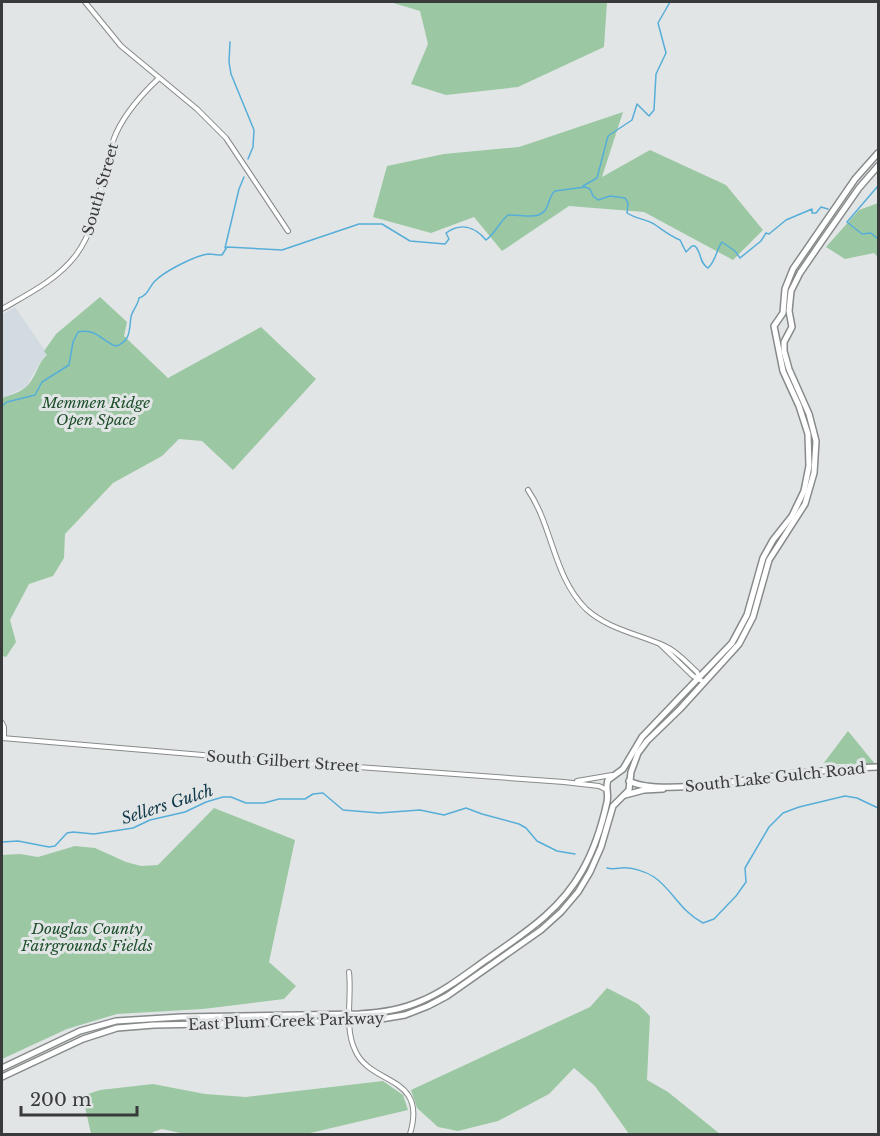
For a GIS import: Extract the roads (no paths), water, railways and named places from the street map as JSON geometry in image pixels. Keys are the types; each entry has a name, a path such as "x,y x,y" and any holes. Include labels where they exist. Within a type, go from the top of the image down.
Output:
{"main road":[{"path":"879,153 855,179 794,269 785,289 781,318 774,326 783,371 806,424 810,448 806,483 796,508 770,545 758,572 752,601 741,630 702,680 638,753 629,781 629,790 622,796 613,796 608,790 607,782 623,769 642,737 672,707 702,680 732,653 744,636 757,608 772,555 805,504 816,464 816,446 806,404 785,356 784,342 792,327 789,304 791,291 796,279 859,188 879,166"},
{"path":"781,318 790,320"},
{"path":"776,334 782,336 788,334"},
{"path":"758,572 762,584"},
{"path":"653,734 654,729 670,714 672,707"},
{"name":"South Lake Gulch Road","path":"622,796 644,790 821,771 879,768"},
{"path":"614,774 624,775 629,781"},
{"name":"South Lake Gulch Road","path":"629,781 640,786 671,788"},
{"name":"East Plum Creek Parkway","path":"2,1068 80,1031 116,1021 172,1017 350,1014 395,1010 434,995 544,918 566,895 583,869 600,823 608,790"},
{"name":"East Plum Creek Parkway","path":"2,1077 83,1039 117,1028 154,1025 350,1022 388,1019 429,1006 459,988 549,923 567,905 587,878 613,806 622,796"}],"street":[{"path":"85,2 114,39 198,109 226,138 288,231"},
{"name":"South Street","path":"2,309 51,279 68,265 81,249 96,214 110,150 117,132 126,117 159,78"},
{"path":"528,490 544,519 562,573 584,606 608,624 672,650 697,672 702,680"},
{"path":"2,723 3,738"},
{"name":"South Gilbert Street","path":"3,738 564,782 599,786 608,790"},
{"name":"South Gilbert Street","path":"564,782 591,780 614,774"},
{"path":"349,972 352,1045 363,1064 395,1082 410,1099 414,1112 410,1134"}],"waterway":[{"path":"583,186 597,178 608,136 632,120 637,104 649,116 654,110 656,74 666,53 658,23 670,2"},
{"path":"230,42 231,74 254,130 253,147 248,159"},
{"path":"225,248 244,177"},
{"path":"878,186 847,222 862,234 871,233 878,239"},
{"path":"2,406 7,402 35,395 42,382 69,365 73,342 78,332 93,333 116,346 121,344 127,338 132,315 139,298 158,278 195,258 208,254 222,255 227,247 282,250 359,224 382,224 410,241 445,244 449,239 446,233 462,227 472,229 486,240 508,215 539,215 546,209 555,191 585,187 590,189 598,200 610,196 625,198 628,203 627,213 651,222 680,240 686,252 695,246 708,268 722,242 735,251 740,258 761,241 766,233 769,234 786,220 812,209 812,213 816,213 821,207 828,209"},
{"name":"Sellers Gulch","path":"2,842 18,841 49,847 55,846 67,833 94,834 133,828 150,820 185,812 223,797 231,797 246,803 264,803 279,799 305,799 313,794 323,793 343,810 379,813 420,810 444,815 466,808 519,824 526,828 537,841 557,851 575,854"},
{"name":"Sellers Gulch","path":"607,868 633,869 650,875 660,882 688,912 703,923 714,919 736,896 746,882 745,868 769,827 783,813 845,796 857,798 878,808"}],"park label":[{"name":"Memmen Ridge Open Space","path":"96,410"},
{"name":"Douglas County Fairgrounds Fields","path":"87,936"}]}
